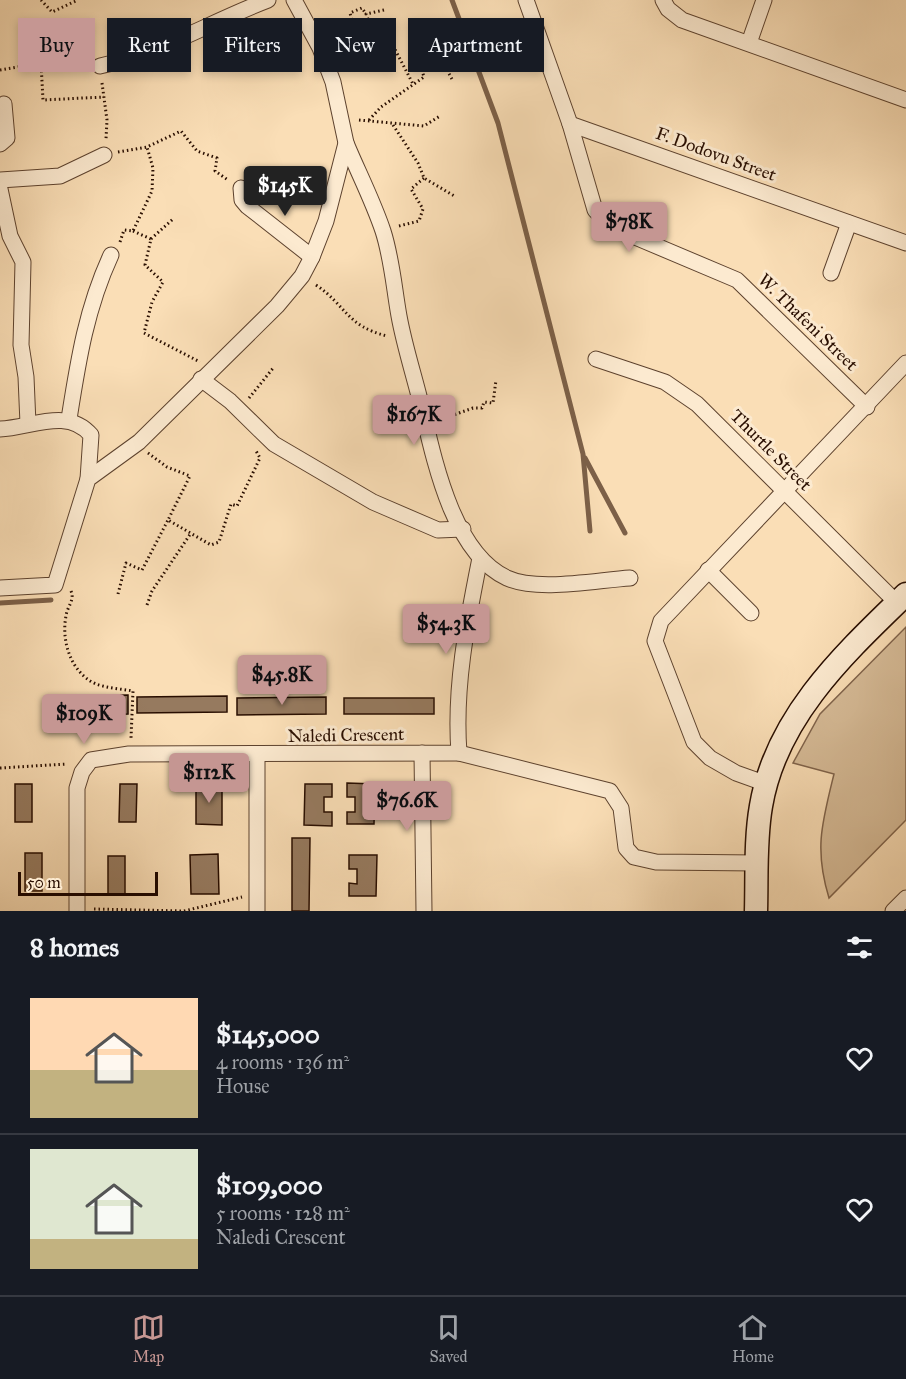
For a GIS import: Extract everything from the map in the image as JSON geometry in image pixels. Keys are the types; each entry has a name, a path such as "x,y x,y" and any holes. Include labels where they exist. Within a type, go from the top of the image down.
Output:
{"street":[{"path":"100,66 133,59 268,0"},
{"path":"294,0 314,37"},
{"name":"W. Thafeni Street","path":"526,0 570,124 588,189 601,218 621,231 737,280 867,407"},
{"path":"663,0 668,9 682,20 906,100"},
{"path":"749,43 764,0"},
{"path":"329,72 346,143 383,230 404,336 436,472 463,529 480,558 498,573 511,580 527,583 550,584 630,578"},
{"path":"0,144 7,138 4,104"},
{"name":"F. Dodovu Street","path":"570,124 906,243"},
{"path":"88,479 140,442 277,306 302,276 326,221 346,143"},
{"path":"0,180 60,176 104,155"},
{"path":"241,188 242,200 247,206 312,257"},
{"path":"0,189 10,236 23,262 21,345 26,377 28,424"},
{"path":"831,273 849,223"},
{"path":"69,419 78,355 95,291 111,255"},
{"name":"Thurtle Street","path":"596,359 665,382 697,404 901,599"},
{"path":"767,784 736,774 710,758 694,742 655,641 660,621 784,489 867,407 906,363"},
{"path":"206,375 238,411 274,444 373,502 438,530 463,529"},
{"path":"0,429 69,419 81,425 91,435 88,479 55,585 0,588"},
{"path":"459,753 456,718 461,671 480,558"},
{"path":"708,570 751,613"},
{"path":"756,911 758,822 767,784 788,728 805,700 901,599"},
{"path":"422,753 459,753 610,791 621,808 626,848 634,857 656,862 757,863"},
{"name":"Naledi Crescent","path":"87,764 99,757 129,754 422,753 424,911"},
{"path":"257,755 257,911"},
{"path":"77,910 77,788 87,764"},
{"path":"893,911 906,898"}],"path":[{"path":"41,0 52,12 78,0"},
{"path":"352,18 350,13 362,8 374,34 386,32 413,84"},
{"path":"366,14 384,10"},
{"path":"369,120 381,107 424,77 420,64 439,55 453,81"},
{"path":"0,70 41,63 43,100 104,97"},
{"path":"100,66 107,120 104,155 147,147 181,131 197,151 217,158 214,171 241,188"},
{"path":"342,121 369,120 393,125 424,126 440,116"},
{"path":"393,125 418,163 424,178 456,197"},
{"path":"133,231 152,190 153,168 147,147"},
{"path":"383,230 418,221 423,209 411,189 424,178"},
{"path":"173,219 151,239 145,265 163,282 152,302 144,333 185,353 206,375"},
{"path":"111,255 118,250 123,230 133,231 151,239"},
{"path":"302,276 323,290 345,314 368,331 404,336"},
{"path":"238,411 274,367"},
{"path":"425,422 456,416 472,408 482,408 484,402 493,403 496,380"},
{"path":"168,519 211,545 219,543 231,504 237,506 260,458 254,450 264,435"},
{"path":"118,594 126,563 142,570 190,476 151,457 140,442"},
{"path":"147,605 152,591 191,534"},
{"path":"55,585 73,592 65,628 66,647 73,662 96,684 133,691 129,754"},
{"path":"0,768 87,764"},
{"path":"77,910 184,911 257,893"}],"shaded area":[{"path":"906,627 906,820 829,898 824,881 821,836 834,774 793,763 820,714"}],"building":[{"path":"128,695 128,714 73,715 72,696"},
{"path":"227,696 227,712 137,713 137,697"},
{"path":"326,697 326,714 237,715 237,698"},
{"path":"344,698 434,698 434,714 344,714"},
{"path":"347,783 375,784 374,824 347,824 347,812 355,812 355,797 347,797"},
{"path":"15,784 32,784 32,822 15,822"},
{"path":"120,784 137,784 136,822 119,822"},
{"path":"196,784 222,784 222,825 196,824"},
{"path":"305,784 332,784 332,797 324,797 324,812 332,812 332,826 304,825"},
{"path":"292,838 310,838 309,911 292,911"},
{"path":"25,853 42,853 42,891 25,891"},
{"path":"218,854 219,894 191,894 190,855"},
{"path":"349,855 377,855 376,896 349,896 349,883 357,884 357,869 349,869"},
{"path":"108,856 125,856 125,894 108,894"}],"waterway":[{"path":"452,0 498,123 583,454 590,531"},
{"path":"585,458 625,533"},
{"path":"0,603 51,600"}]}
